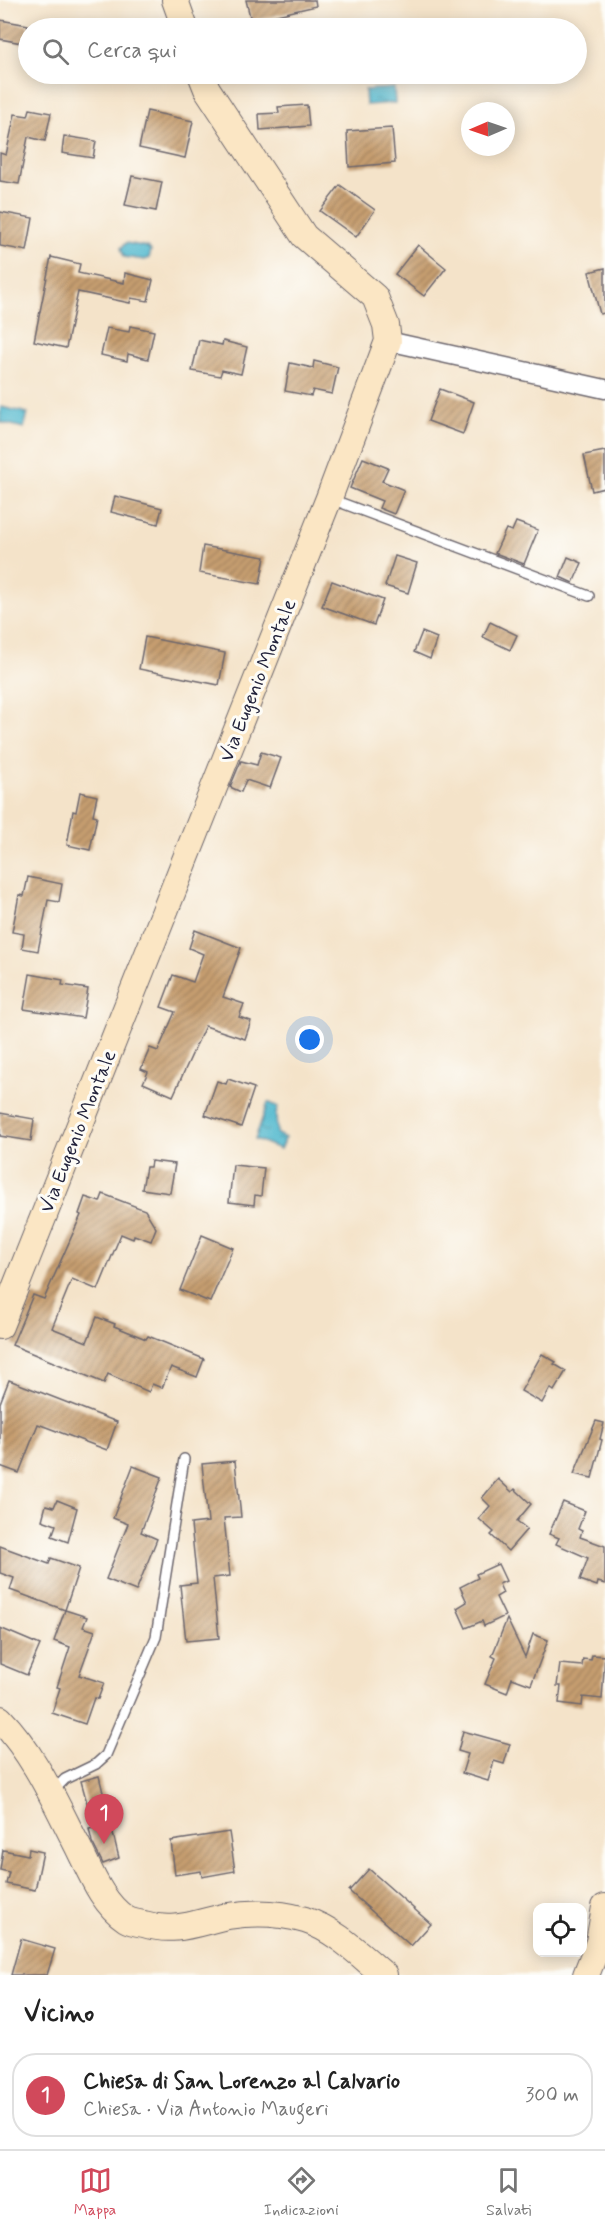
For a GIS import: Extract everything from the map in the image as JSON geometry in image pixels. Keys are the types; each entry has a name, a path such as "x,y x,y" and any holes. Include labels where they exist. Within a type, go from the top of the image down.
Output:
{"street":[{"path":"176,0 182,18"},
{"path":"205,84 304,236 375,297 386,325 388,341 605,389"},
{"name":"Via Eugenio Montale","path":"0,1326 329,498 388,341"},
{"path":"0,1719 17,1737 51,1794 99,1888 112,1907 127,1919 159,1929 190,1927 229,1916 266,1914 284,1916 306,1921 330,1931 384,1975"},
{"path":"586,1975 599,1942 605,1907"}],"lane":[{"path":"329,498 589,596"},
{"path":"51,1794 65,1779 96,1764 106,1755 156,1637 184,1459"}],"water":[{"path":"394,88 395,103 366,105 365,90"},
{"path":"126,243 148,247 151,251 149,258 145,260 124,257 121,248"},
{"path":"1,407 28,413 24,428 0,422"},
{"path":"268,1102 278,1107 277,1134 285,1138 280,1149 255,1139"}],"building":[{"path":"246,0 315,0 316,6 264,18 250,18"},
{"path":"0,20 18,23 18,42 0,39"},
{"path":"307,105 309,126 260,130 259,114 279,113 278,107"},
{"path":"30,109 51,113 45,141 28,137 19,184 0,181 0,153 6,155 15,114 28,116"},
{"path":"147,111 193,121 185,158 139,148"},
{"path":"392,128 395,163 349,167 347,131"},
{"path":"64,136 96,141 93,158 62,153"},
{"path":"132,176 162,182 156,211 125,205"},
{"path":"340,185 375,210 356,237 320,211"},
{"path":"0,212 33,218 27,251 0,246"},
{"path":"418,245 446,268 424,296 395,274"},
{"path":"51,257 80,264 78,273 124,283 125,273 153,280 148,301 131,298 130,303 78,292 66,348 34,341"},
{"path":"605,268 605,313 600,314 589,272"},
{"path":"130,326 154,331 148,359 128,354 127,361 101,355 107,328 129,332"},
{"path":"199,340 222,345 223,341 247,347 241,374 222,370 220,376 192,371"},
{"path":"314,361 338,367 332,394 313,390 311,396 285,391 290,363 313,368"},
{"path":"440,389 474,402 463,434 428,421"},
{"path":"605,451 605,488 592,491 584,455"},
{"path":"363,458 388,468 382,481 404,490 394,514 379,508 382,501 350,488"},
{"path":"115,496 162,508 158,524 111,512"},
{"path":"516,522 538,530 524,564 495,553 506,529 512,531"},
{"path":"203,546 265,557 260,584 199,573"},
{"path":"395,556 417,563 408,593 385,586"},
{"path":"568,557 582,563 573,583 560,577"},
{"path":"332,581 383,600 374,625 322,606"},
{"path":"490,622 517,635 510,650 483,637"},
{"path":"422,632 437,638 430,659 414,652"},
{"path":"145,637 225,653 219,685 139,669"},
{"path":"261,752 281,758 270,788 246,780 241,792 230,787 241,761 257,765"},
{"path":"80,792 97,796 93,815 97,816 90,850 67,845 73,811 76,812"},
{"path":"28,877 62,884 59,902 48,900 38,951 22,948 24,934 12,932 19,895 24,896"},
{"path":"195,930 241,948 223,997 244,1004 239,1017 251,1021 245,1039 205,1026 173,1096 143,1083 148,1072 141,1069 150,1048 158,1051 175,1012 161,1007 173,975 193,982 203,954 189,948"},
{"path":"30,974 63,980 62,985 88,989 83,1018 24,1009"},
{"path":"228,1079 254,1088 241,1127 205,1115 217,1081 226,1084"},
{"path":"0,1113 34,1119 31,1141 0,1136"},
{"path":"151,1161 175,1164 170,1193 142,1189 146,1167 150,1167"},
{"path":"233,1165 264,1168 261,1196 255,1195 254,1205 229,1202"},
{"path":"103,1194 145,1210 156,1228 151,1241 134,1235 133,1239 121,1234 98,1290 72,1279 52,1328 87,1342 97,1317 146,1339 148,1336 204,1359 197,1377 171,1367 162,1388 152,1384 149,1392 108,1374 104,1383 12,1345 33,1295 44,1299 81,1215 79,1214 85,1197 100,1202"},
{"path":"202,1235 233,1248 210,1302 180,1290"},
{"path":"542,1354 566,1371 554,1391 550,1388 542,1403 521,1391"},
{"path":"9,1380 117,1422 107,1450 38,1424 19,1473 0,1466 0,1403"},
{"path":"596,1421 604,1423 592,1478 574,1474"},
{"path":"235,1461 241,1517 224,1518 230,1576 213,1578 219,1638 186,1641 180,1585 197,1583 191,1524 208,1522 202,1464"},
{"path":"133,1466 162,1477 141,1532 157,1539 136,1591 106,1579 128,1524 113,1518"},
{"path":"498,1479 512,1492 515,1489 531,1504 517,1521 527,1529 508,1551 491,1535 494,1532 479,1519 490,1506 482,1498"},
{"path":"57,1500 77,1508 68,1542 52,1536 56,1525 42,1520 46,1505 54,1507"},
{"path":"563,1502 585,1511 578,1529 582,1531 580,1537 605,1546 605,1584 598,1582 597,1586 580,1580 588,1558 556,1544 559,1538 549,1534"},
{"path":"0,1546 49,1564 51,1558 79,1568 65,1610 10,1590 14,1578 0,1573"},
{"path":"498,1564 506,1581 499,1584 503,1593 496,1597 505,1616 484,1626 482,1621 466,1628 457,1608 467,1602 460,1587 478,1578 476,1574"},
{"path":"65,1610 87,1617 83,1627 95,1631 79,1675 104,1683 98,1699 94,1698 85,1724 52,1713 60,1688 57,1687 70,1647 54,1641"},
{"path":"507,1619 525,1657 533,1634 548,1640 531,1685 512,1678 507,1693 485,1684 496,1658 492,1656"},
{"path":"0,1628 40,1645 27,1675 0,1664"},
{"path":"592,1655 605,1656 602,1699 583,1697 582,1706 559,1703 561,1686 557,1686 560,1664 582,1666 583,1659 591,1660"},
{"path":"463,1731 510,1744 504,1764 494,1761 488,1781 462,1773 468,1754 458,1751"},
{"path":"99,1776 119,1858 103,1864 92,1842 89,1829 94,1828 81,1781"},
{"path":"229,1832 235,1871 202,1877 201,1871 175,1875 171,1841"},
{"path":"29,1849 43,1852 35,1890 6,1884 9,1872 0,1870 3,1850 28,1855"},
{"path":"369,1869 431,1924 411,1946 349,1891"},
{"path":"21,1939 55,1949 47,1975 11,1975"}],"place":[{"name":"Chiesa di San Lorenzo al Calvario","path":"104,1844"}]}
